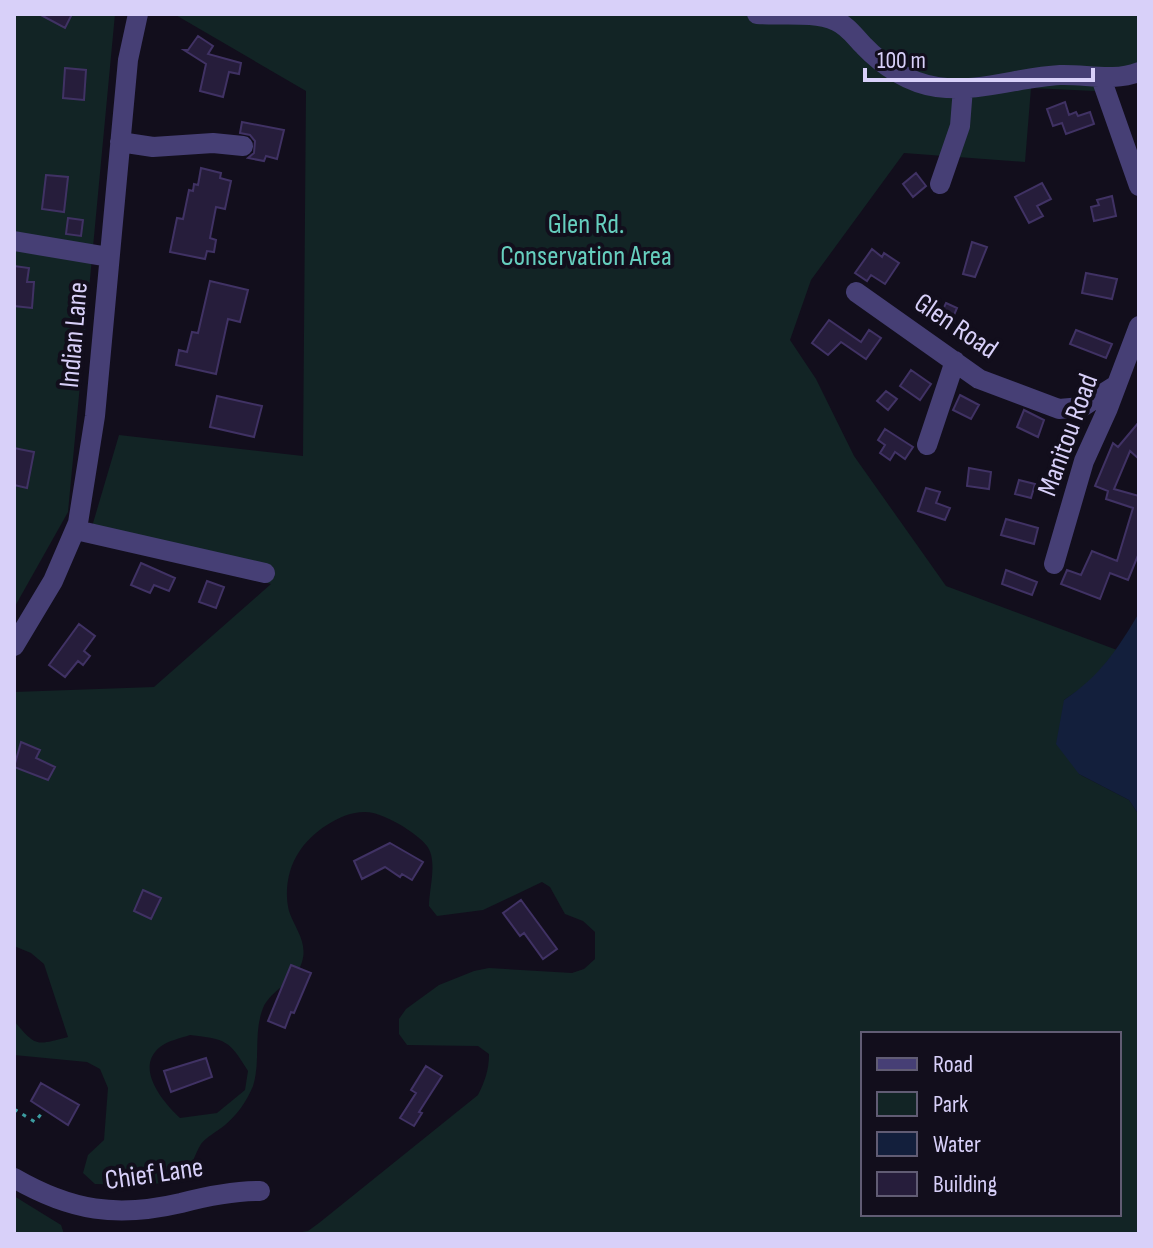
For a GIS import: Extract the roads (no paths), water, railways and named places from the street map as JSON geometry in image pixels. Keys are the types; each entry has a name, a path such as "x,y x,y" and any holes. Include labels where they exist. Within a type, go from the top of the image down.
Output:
{"street":[{"name":"Indian Lane","path":"14,646 53,581 76,530 95,416 128,60 138,14"},
{"path":"757,14 818,17 839,22 883,64 909,78 937,87 1004,85 1058,75 1101,78 1139,72"},
{"path":"1101,78 1139,186"},
{"path":"940,184 960,126 963,88"},
{"path":"120,142 153,147 213,143 243,146"},
{"path":"14,241 109,257"},
{"name":"Glen Road","path":"856,292 979,379 1059,409 1082,407 1115,386"},
{"name":"Manitou Road","path":"1054,564 1084,461 1115,386 1131,368 1139,326"},
{"path":"927,445 955,361"},
{"path":"76,530 265,573"},
{"name":"Chief Lane","path":"14,1178 55,1199 85,1209 110,1212 163,1206 226,1192 260,1191"}],"water":[{"path":"1139,613 1139,815 1129,800 1079,774 1056,744 1064,700 1107,661"}],"park label":[{"name":"Glen Rd. Conservation Area","path":"586,240"}]}
